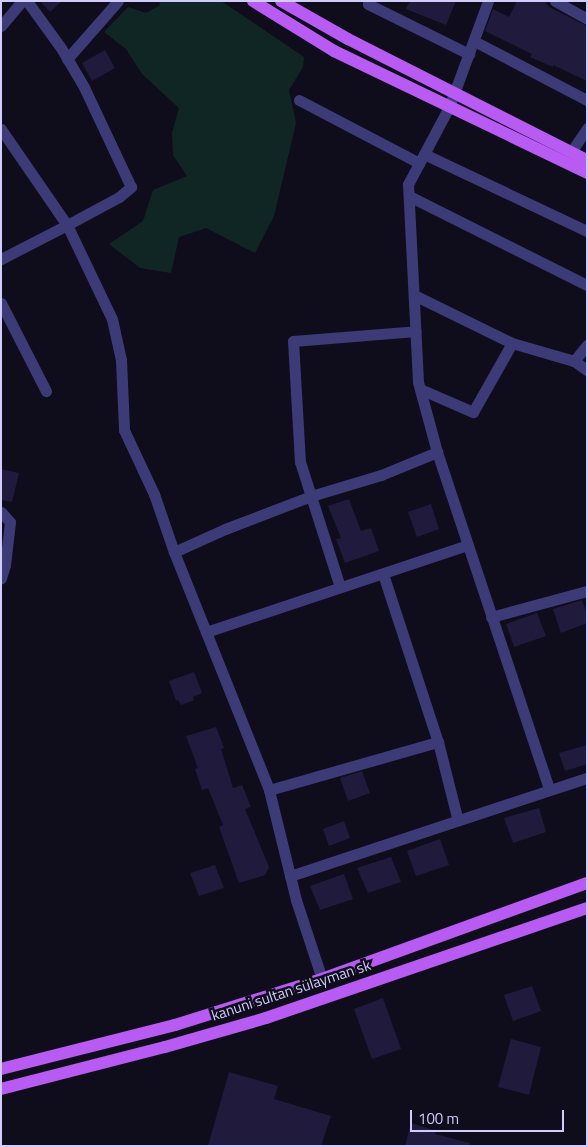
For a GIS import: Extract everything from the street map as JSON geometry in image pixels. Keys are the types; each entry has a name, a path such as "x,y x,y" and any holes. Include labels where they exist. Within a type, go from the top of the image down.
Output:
{"main road":[{"path":"252,1 334,51 587,173"},
{"path":"281,1 348,39 587,160"},
{"path":"1,1069 174,1025 322,979 587,883"},
{"name":"kanuni sultan sülayman sk","path":"1,1089 165,1047 266,1018 587,908"}],"street":[{"path":"1,26 22,1"},
{"path":"1,259 119,197 132,187 97,112 67,59 27,1"},
{"path":"67,59 118,1"},
{"path":"370,1 368,4 468,54"},
{"path":"488,1 449,107 408,184 420,389 437,452 548,789"},
{"path":"555,1 587,19"},
{"path":"474,41 587,100"},
{"path":"299,100 422,158 587,231"},
{"path":"571,152 587,128"},
{"path":"1,129 67,225 112,319 121,360 124,430 154,494 174,552 269,790 290,876 322,979"},
{"path":"409,196 587,285"},
{"path":"414,295 512,344 574,361 587,370"},
{"path":"1,303 46,392"},
{"path":"340,587 300,462 293,341 416,331"},
{"path":"420,389 472,412 512,344"},
{"path":"574,361 587,345"},
{"path":"174,552 225,529 310,496 381,475 437,452"},
{"path":"1,512 10,522 1,578"},
{"path":"206,632 468,546"},
{"path":"383,574 438,742 458,821"},
{"path":"491,617 587,591"},
{"path":"269,790 438,742"},
{"path":"290,876 458,821 548,789 587,778"}],"green space":[{"path":"159,1 221,1 304,57 303,67 289,90 296,123 274,216 255,253 206,228 179,237 171,273 140,268 109,244 143,221 153,190 187,176 173,155 172,133 179,108 142,74 126,49 104,32 128,7 146,13 160,5"}],"building":[{"path":"40,1 62,1 50,12"},
{"path":"410,1 456,1 446,25 406,9"},
{"path":"517,1 547,1 546,4 551,8 587,26 587,81 553,65 553,67 530,57 532,54 485,31 493,9 509,17"},
{"path":"105,50 115,68 92,81 82,63"},
{"path":"1,469 19,473 12,502 1,500"},
{"path":"349,499 361,531 371,528 379,551 345,563 336,539 341,538 328,506"},
{"path":"431,504 439,529 417,537 408,512"},
{"path":"582,600 587,614 587,623 561,633 553,609"},
{"path":"537,613 546,636 514,647 506,624"},
{"path":"194,672 202,693 193,697 194,700 181,705 178,700 176,701 169,681"},
{"path":"216,727 224,748 221,749 233,788 242,785 251,807 245,809 269,867 265,875 239,883 219,827 223,825 208,788 202,790 195,769 198,768 186,736"},
{"path":"587,745 587,764 565,771 559,753"},
{"path":"362,771 370,793 348,801 340,778"},
{"path":"539,808 546,832 513,843 504,818"},
{"path":"344,821 350,838 329,846 323,829"},
{"path":"440,839 449,865 416,876 407,851"},
{"path":"391,857 401,882 368,893 357,868"},
{"path":"215,865 224,888 199,896 190,873"},
{"path":"344,874 353,899 320,910 310,886"},
{"path":"532,986 541,1011 513,1021 504,995"},
{"path":"383,998 401,1049 372,1059 354,1009"},
{"path":"511,1039 541,1047 529,1095 498,1087"},
{"path":"229,1072 278,1086 274,1099 331,1116 321,1146 208,1146"},
{"path":"411,1123 436,1131 435,1134 470,1143 469,1146 405,1146"}]}
